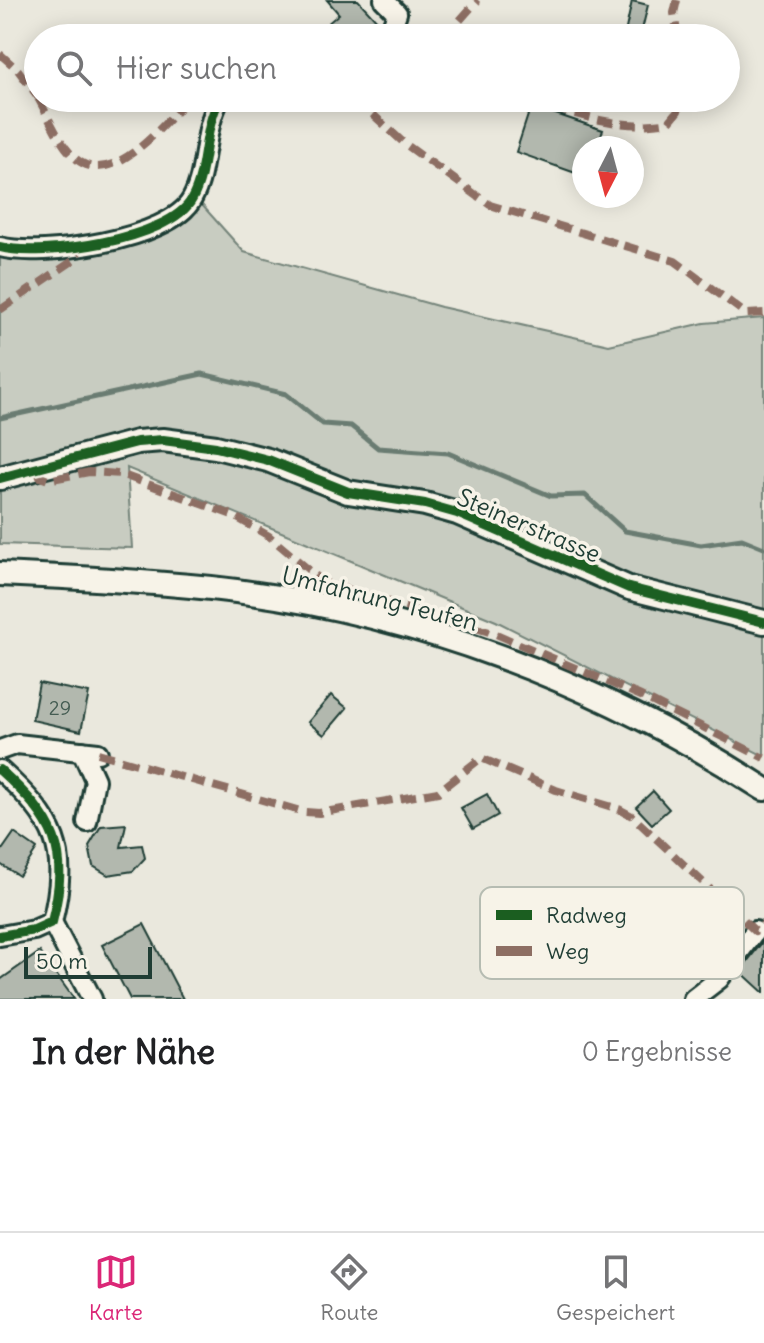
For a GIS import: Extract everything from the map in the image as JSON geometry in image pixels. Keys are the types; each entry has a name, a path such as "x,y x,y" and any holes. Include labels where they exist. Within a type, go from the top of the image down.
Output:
{"main road":[{"name":"Steinerstrasse","path":"0,478 111,446 137,442 163,440 216,447 268,460 348,492 425,504 457,513 629,588 764,622"},
{"name":"Umfahrung Teufen","path":"0,574 213,588 275,597 411,627 508,660 608,700 764,789"}],"street":[{"path":"384,0 397,13 393,24"},
{"path":"0,247 36,251 80,248 140,232 184,210 197,189 205,137 215,112"},
{"path":"0,750 17,744 90,752 95,780 87,822"},
{"path":"0,770 34,807 55,838 62,860 62,883 52,922 92,999"},
{"path":"0,936 34,930 52,922"},
{"path":"744,946 755,931"},
{"path":"693,999 719,979"}],"shaded area":[{"path":"202,205 244,252 441,307 609,345 704,323 764,318 764,756 496,621 127,468 132,548 0,544 0,255 168,227"}],"building":[{"path":"327,0 358,0 380,24 327,24 339,14"},
{"path":"632,1 648,5 643,24 627,24"},
{"path":"529,112 550,112 603,130 601,136 572,136 572,172 516,152"},
{"path":"39,683 89,693 81,731 32,720"},
{"path":"331,695 347,708 324,735 308,722"},
{"path":"653,791 669,809 652,824 636,807"},
{"path":"487,794 498,815 473,829 461,808"},
{"path":"126,824 121,847 142,845 145,858 133,871 108,875 93,866 89,846 101,826"},
{"path":"14,833 37,849 19,876 0,864 0,853"},
{"path":"144,924 183,999 130,999 102,945"},
{"path":"764,940 764,993 744,975 744,966"},
{"path":"40,952 74,999 0,999 0,980"}],"waterway":[{"path":"0,418 202,374 286,394 323,424 351,426 378,448 448,453 551,496 585,495 625,531 701,545 742,539 764,548"}],"marked path":[{"path":"457,24 478,0"},
{"path":"676,24 677,0"},
{"path":"0,54 24,78"},
{"path":"45,112 68,151 89,166 104,166 120,160 152,137 176,112"},
{"path":"370,112 405,144 490,205 675,261 746,314 764,313"},
{"path":"567,112 633,124 669,122 677,112"},
{"path":"0,310 74,260 80,248"},
{"path":"37,469 40,477 48,480 89,472 120,474 232,515 269,536 323,582 496,634 641,696 764,758"},
{"path":"98,753 304,812 319,813 438,792 481,758 556,790 619,809 632,816 708,887"},
{"path":"744,921 755,931 764,924"}],"cycle path":[{"path":"0,247 44,250 103,242 132,235 179,213 197,188 214,112"},
{"path":"0,478 137,442 163,440 216,447 268,460 348,492 425,504 457,513 629,588 764,622"},
{"path":"0,770 46,821 54,838 59,875 52,922 34,930 0,936"}]}
